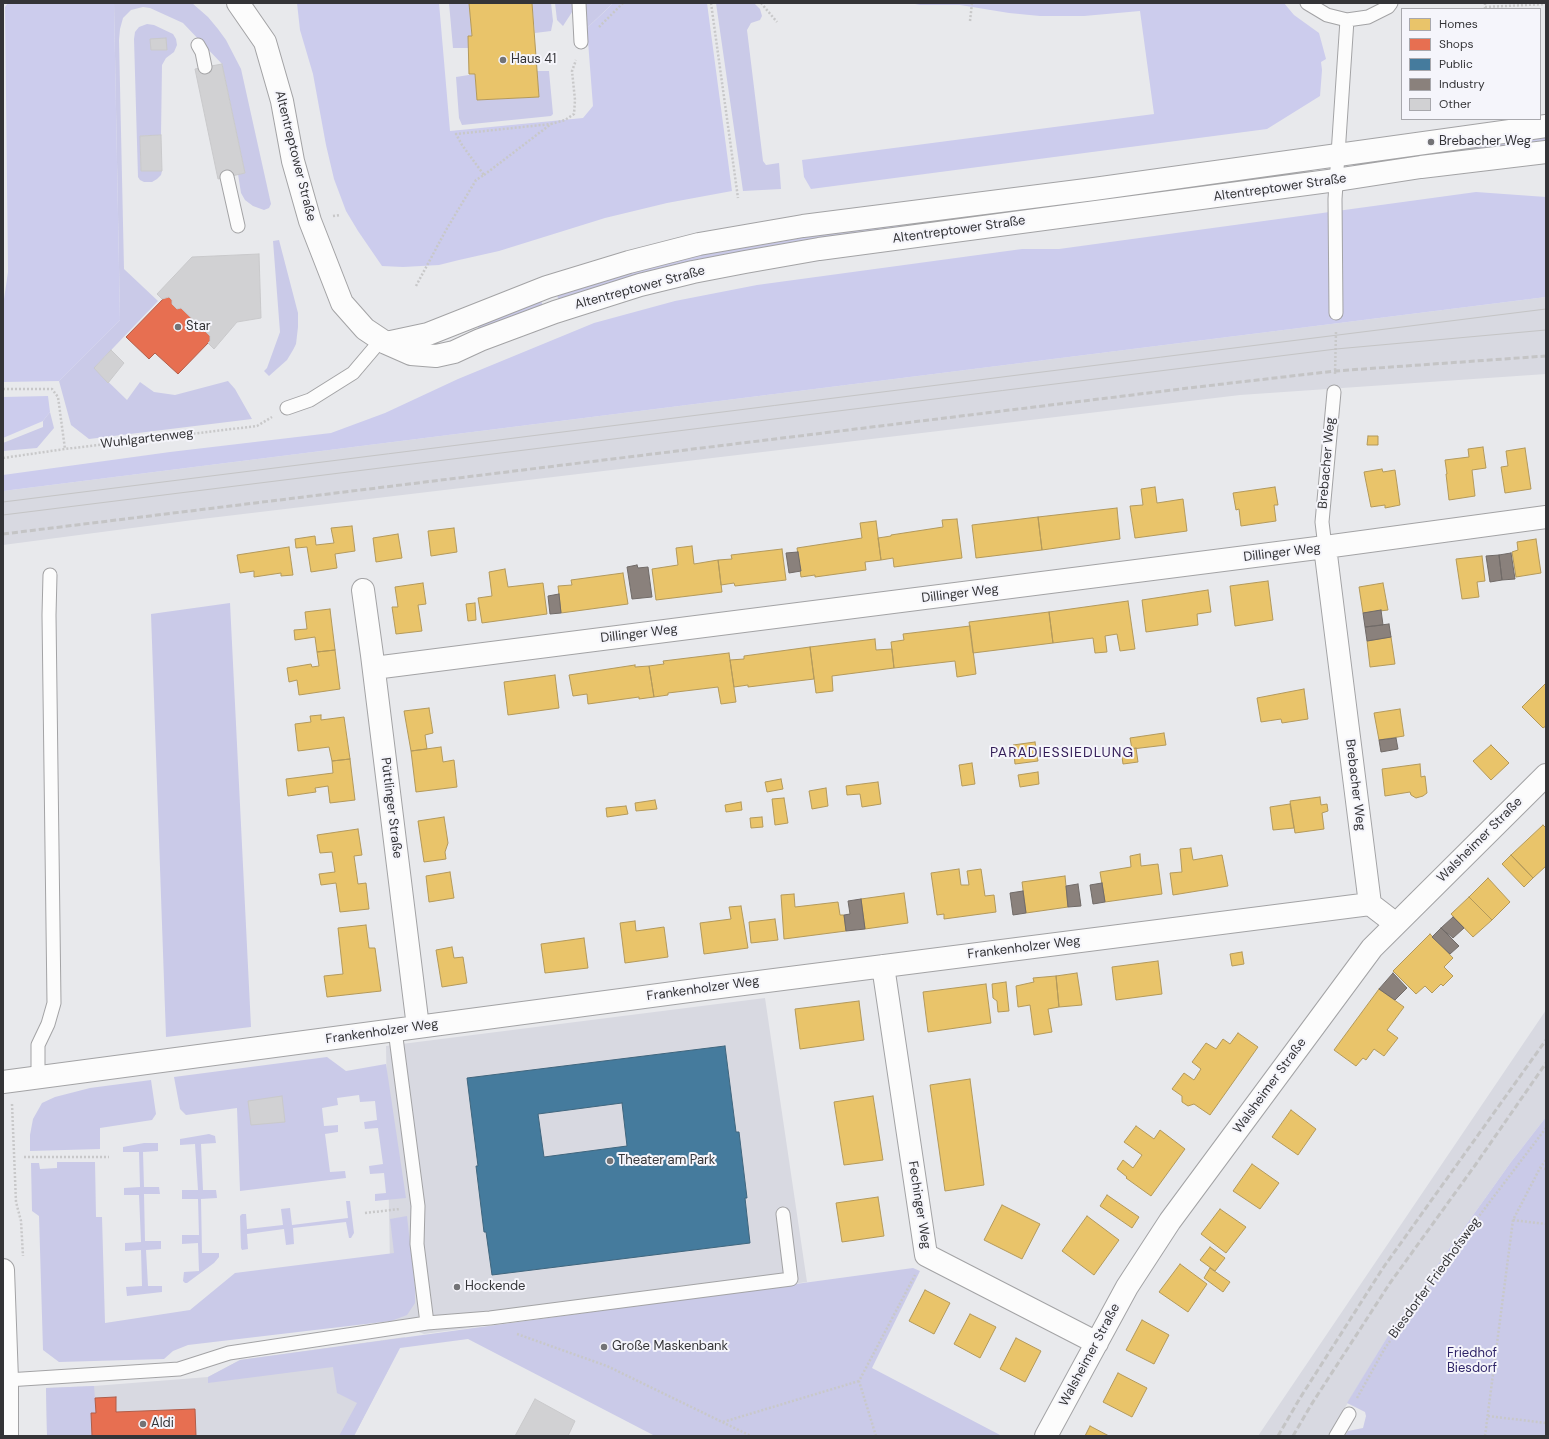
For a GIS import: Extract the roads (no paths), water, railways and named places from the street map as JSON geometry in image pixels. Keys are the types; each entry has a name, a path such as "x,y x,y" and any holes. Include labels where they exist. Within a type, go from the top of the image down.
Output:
{"street":[{"name":"Altentreptower Straße","path":"238,3 265,42 282,101 293,161 310,221 342,303 365,329 383,341 411,354 436,356 454,352 480,340 555,312 640,285 692,272 819,249 1336,180 1421,167 1546,152"},
{"name":"Altentreptower Straße","path":"383,341 428,334 547,287 630,262 700,244 803,226 1094,189 1546,126"},
{"name":"Dillinger Weg","path":"374,668 1325,548 1546,517"},
{"name":"Brebacher Weg","path":"1325,548 1370,904"},
{"name":"Püttlinger Straße","path":"363,590 418,1027"},
{"name":"Walsheimer Straße","path":"1046,1436 1127,1287 1170,1221 1372,948 1546,775"},
{"path":"1370,904 1396,924"},
{"name":"Frankenholzer Weg","path":"7,1081 704,988 1370,904"},
{"name":"Fechinger Weg","path":"883,966 926,1255 1096,1343"},
{"path":"3,1270 7,1380 7,1436"}],"lane":[{"path":"579,3 581,42"},
{"path":"1307,3 1327,15 1346,20 1368,16 1388,7 1391,3"},
{"path":"1336,313 1336,180 1346,20"},
{"path":"198,45 202,52 205,67"},
{"path":"227,177 238,226"},
{"path":"287,408 310,400 353,374 383,341"},
{"name":"Brebacher Weg","path":"1325,548 1322,522 1334,392"},
{"path":"38,1077 38,1045 48,1024 54,1003 49,615 50,575"},
{"path":"395,1030 418,1206 417,1244 428,1323"},
{"path":"7,1380 179,1369 229,1353 428,1323 490,1318 791,1279 783,1214"},
{"path":"1336,1436 1349,1414"}],"tram line":[{"path":"3,502 1546,309"},
{"path":"3,515 1336,349 1546,330"}],"railway":[{"path":"3,534 1335,371 1546,356"},
{"path":"1278,1436 1300,1398 1383,1268 1546,1040"},
{"path":"1293,1436 1311,1405 1390,1283 1476,1164 1546,1063"}],"place":[{"name":"Haus 41","path":"503,60"},
{"name":"Brebacher Weg","path":"1431,142"},
{"name":"Star","path":"178,327"},
{"name":"Theater am Park","path":"610,1161"},
{"name":"Hockende","path":"457,1287"},
{"name":"Große Maskenbank","path":"604,1347"},
{"name":"Aldi","path":"143,1424"}],"district":[{"name":"PARADIESSIEDLUNG","path":"1062,753"}],"park label":[{"name":"Friedhof Biesdorf","path":"1472,1362"}]}
